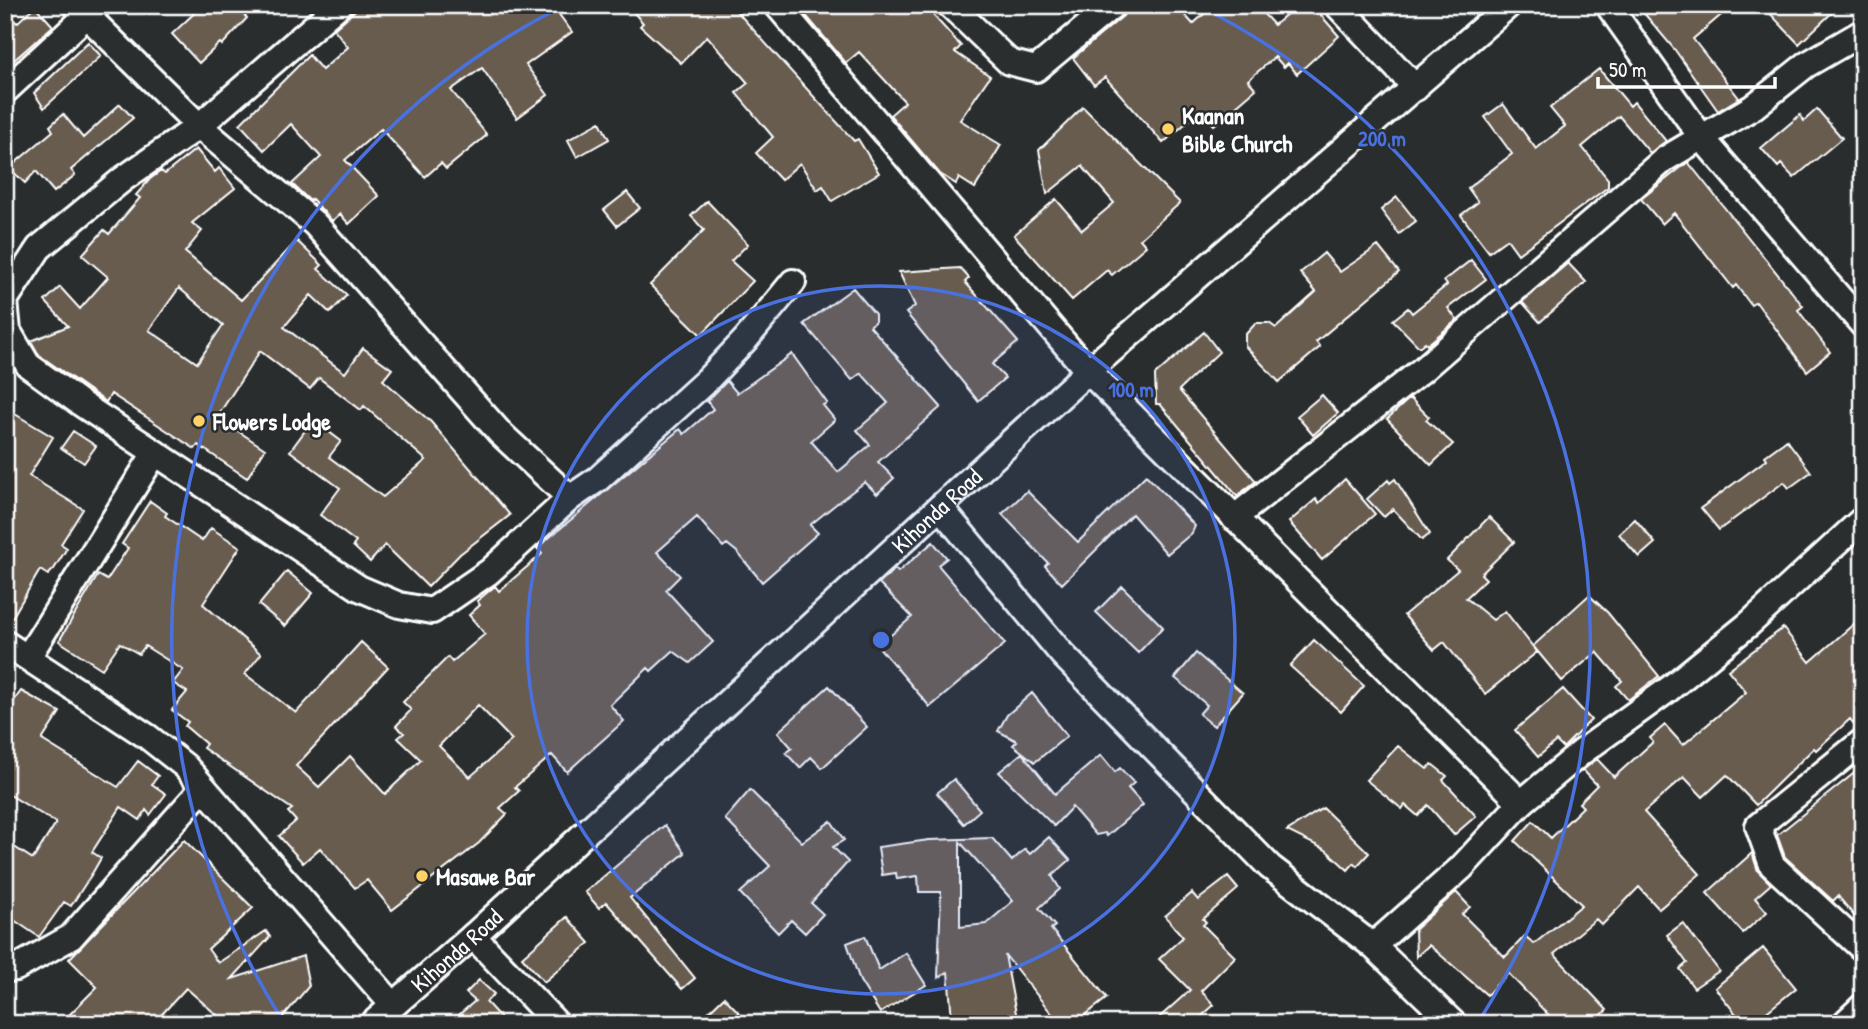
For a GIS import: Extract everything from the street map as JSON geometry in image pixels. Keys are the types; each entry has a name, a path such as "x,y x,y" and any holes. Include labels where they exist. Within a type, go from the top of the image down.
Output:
{"street":[{"path":"339,5 199,126 123,179 39,248 5,301 8,331 28,365 359,588 399,605 432,611 489,572 570,498 598,479 707,380 793,282"},
{"path":"777,5 1088,371 1521,803"},
{"path":"950,5 1009,62 1036,69 1113,5"},
{"path":"1337,5 1416,88"},
{"name":"Kihonda Road","path":"372,1024 473,936 1088,371 1509,5"},
{"path":"1608,5 1702,138 1863,325"},
{"path":"5,91 87,8 199,126 315,224 500,433 570,498"},
{"path":"1234,518 1422,370 1665,159 1753,107 1806,65 1863,32"},
{"path":"28,657 155,453"},
{"path":"940,507 1062,654 1270,867 1373,946 1454,1024"},
{"path":"1373,946 1461,867 1521,803 1582,752 1669,689 1749,624 1863,519"},
{"path":"5,643 148,737 185,766 393,1005"},
{"path":"1863,741 1758,826 1772,865 1863,949"},
{"path":"5,970 16,968 71,937 203,788"},
{"path":"473,936 557,1024"},
{"path":"1843,1024 1863,1006"}],"building":[{"path":"203,5 234,5 247,18 222,45 220,43 199,63 172,34"},
{"path":"361,5 552,5 572,32 526,65 548,95 517,118 482,68 451,90 487,135 446,169 441,163 425,177 381,129 345,160 379,196 349,224 340,214 332,221 312,199 310,201 292,184 321,157 291,124 264,150 240,124 309,55 322,70 348,47 334,29"},
{"path":"627,5 731,5 854,141 858,139 879,173 832,201 823,186 817,190 800,163 781,180 756,153 773,137 736,93 748,83 707,36 681,63 640,26 643,23"},
{"path":"797,5 924,5 961,46 955,52 990,76 960,120 1001,145 975,188 959,178 956,184 940,174 890,115 905,102 859,52 846,63"},
{"path":"1127,5 1176,5 1193,24 1214,5 1251,5 1274,25 1297,5 1312,5 1339,36 1297,74 1288,63 1284,67 1275,57 1248,80 1256,89 1214,125 1201,110 1163,143 1105,77 1094,85 1073,58 1123,16"},
{"path":"1637,5 1733,5 1693,39 1739,98 1718,111 1675,50"},
{"path":"1762,5 1840,5 1799,44"},
{"path":"35,6 53,26 5,68 5,12 17,23"},
{"path":"88,42 101,56 44,108 34,93"},
{"path":"1599,69 1630,106 1634,102 1666,141 1650,153 1619,116 1582,147 1608,179 1608,187 1518,254 1507,239 1489,252 1461,215 1478,202 1468,188 1512,154 1485,117 1503,104 1536,149 1565,126 1550,108"},
{"path":"120,104 133,118 71,170 75,175 54,192 36,171 25,183 9,168 53,131 50,126 63,114 83,138"},
{"path":"1083,107 1180,203 1140,239 1146,246 1112,275 1107,270 1072,300 1014,235 1056,199 1082,230 1114,203 1082,166 1047,194 1039,150"},
{"path":"1817,109 1842,138 1794,178 1781,164 1778,167 1761,148 1800,115 1804,121"},
{"path":"600,122 609,139 577,157 568,140"},
{"path":"196,149 215,172 219,168 235,188 192,223 202,231 185,252 241,300 297,241 322,265 318,269 347,295 330,313 311,295 284,327 345,373 363,348 392,369 383,380 431,422 510,515 460,554 428,587 385,545 370,562 353,546 356,542 320,515 340,488 290,451 313,420 341,441 329,457 383,497 426,460 364,406 361,410 319,378 310,389 260,351 217,417 265,449 247,478 198,445 195,449 111,394 106,402 39,355 31,341 68,326 45,301 60,287 80,309 108,277 82,255 104,230 109,234 140,198 136,195 150,179 161,171 165,174","holes":["179,288 223,325 197,363 149,330"]},
{"path":"1688,162 1803,306 1798,310 1830,352 1807,371 1756,302 1751,305 1736,285 1733,288 1674,213 1662,224 1641,199"},
{"path":"627,192 640,208 617,226 604,210"},
{"path":"1397,197 1416,221 1399,234 1381,210"},
{"path":"707,201 748,244 731,261 753,281 701,335 650,285 704,230 691,216"},
{"path":"1378,246 1399,272 1316,342 1320,347 1279,382 1245,346 1245,335 1256,323 1269,323 1276,328 1316,292 1300,273 1324,253 1340,272"},
{"path":"1471,260 1486,279 1448,308 1457,320 1427,345 1425,342 1419,347 1393,320 1408,308 1412,313 1447,285 1444,281"},
{"path":"1568,263 1586,282 1540,322 1522,302"},
{"path":"960,268 969,278 965,282 1018,342 992,364 1005,378 978,401 906,313 915,306 899,272"},
{"path":"853,288 875,314 875,321 870,326 941,407 878,462 894,478 877,494 865,482 841,500 810,525 818,533 762,582 737,552 727,544 723,547 697,517 657,552 680,576 666,590 713,642 690,663 673,651 651,671 648,668 610,705 624,721 567,772 552,755 515,787 519,791 500,808 507,814 479,843 392,910 367,880 355,888 320,848 303,863 279,836 296,821 288,812 292,809 203,748 206,744 185,726 188,722 172,710 187,692 173,683 183,670 145,646 139,654 120,643 102,669 59,641 98,575 107,580 128,548 122,544 150,501 167,513 165,516 202,541 211,528 240,547 203,604 261,654 245,674 296,713 361,642 388,667 296,766 319,787 350,756 385,794 421,760 398,738 404,733 396,726 411,710 403,702 448,657 452,662 485,634 469,615 480,605 477,601 495,586 499,591 542,554 537,548 544,542 680,429 684,434 713,409 707,401 727,381 737,393 792,354 827,403 823,405 835,420 811,441 838,472 870,445 857,430 888,403 861,373 852,380 804,324","holes":["478,705 512,740 470,777 439,746"]},
{"path":"1204,332 1219,352 1179,390 1256,481 1237,496 1160,404 1156,404 1155,375"},
{"path":"1322,395 1338,413 1313,435 1297,416"},
{"path":"1410,398 1429,417 1426,420 1453,444 1431,465 1387,419"},
{"path":"5,408 53,437 29,476 83,509 61,544 67,548 54,569 48,575 40,570 6,628"},
{"path":"73,431 96,446 84,463 61,448"},
{"path":"1787,440 1811,472 1789,488 1784,482 1719,530 1701,508 1767,459 1765,456"},
{"path":"1146,475 1195,526 1192,533 1167,554 1132,514 1062,584 1045,566 1048,563 1002,514 1027,491 1078,542"},
{"path":"1345,479 1375,514 1322,560 1289,522 1316,499 1319,503"},
{"path":"1395,479 1430,534 1422,540 1393,509 1384,517 1367,499 1388,480 1390,483"},
{"path":"1489,517 1514,542 1481,574 1486,579 1466,598 1493,620 1505,611 1537,652 1485,694 1444,642 1434,650 1404,615 1458,570 1447,560"},
{"path":"1635,519 1655,543 1639,557 1619,534"},
{"path":"933,542 947,558 938,565 1005,644 930,707 878,646 912,617 879,583 895,569 898,572"},
{"path":"287,571 313,593 285,626 259,605"},
{"path":"1122,586 1163,627 1138,653 1096,612"},
{"path":"1589,595 1608,613 1659,676 1628,700 1616,686 1622,681 1597,652 1562,681 1533,646"},
{"path":"1863,616 1863,726 1857,728 1850,719 1816,750 1814,748 1756,805 1727,775 1703,797 1684,777 1644,812 1700,874 1659,909 1639,887 1602,925 1596,919 1554,954 1607,1010 1592,1024 1557,1024 1508,973 1487,995 1429,945 1416,957 1415,929 1456,892 1470,907 1462,914 1505,957 1525,936 1534,944 1582,905 1515,841 1533,821 1551,838 1583,807 1579,803 1597,785 1583,770 1597,759 1614,777 1653,742 1650,738 1665,725 1683,745 1746,692 1728,670 1783,628 1810,662"},
{"path":"1314,640 1364,686 1341,712 1290,666"},
{"path":"1196,653 1243,693 1214,726 1199,714 1207,705 1175,678"},
{"path":"829,686 867,727 822,768 811,757 800,768 786,753 792,748 778,732"},
{"path":"1563,689 1591,720 1563,748 1556,741 1538,757 1515,730"},
{"path":"21,691 60,712 42,740 118,787 138,761 158,776 152,784 166,794 150,815 146,810 140,820 121,807 92,852 101,858 93,872 71,906 64,902 39,937 5,914 5,841 33,859 56,823 5,792 5,713"},
{"path":"1032,693 1067,736 1035,762 1013,745 1017,741 998,731 1007,715"},
{"path":"1398,746 1427,769 1432,764 1447,776 1443,780 1476,816 1454,835 1428,805 1418,816 1405,805 1402,809 1366,780"},
{"path":"1022,753 1055,794 1101,755 1115,772 1120,768 1134,783 1128,788 1143,805 1107,836 1105,833 1096,835 1072,807 1054,826 999,772"},
{"path":"1863,766 1863,927 1838,896 1833,901 1785,857 1777,835"},
{"path":"954,779 980,810 964,824 937,793"},
{"path":"750,790 802,842 831,821 844,840 833,847 848,862 811,903 823,914 805,933 791,920 778,933 740,893 770,866 725,819"},
{"path":"1323,808 1369,853 1357,866 1354,863 1348,870 1326,850 1287,831"},
{"path":"665,825 685,853 630,898 695,978 682,989 606,902 599,908 585,892"},
{"path":"1049,837 1070,860 1052,876 1060,889 1039,908 1055,926 1051,929 1107,998 1074,1024 1060,1024 1005,955 1018,1024 963,1024 963,1017 952,1019 948,972 938,978 941,892 919,892 918,876 897,879 896,873 882,875 878,847 929,840 992,838 1012,861 1025,849 1030,854","holes":["960,842 1013,901 986,924 960,927"]},
{"path":"184,840 253,908 208,949 218,963 266,931 270,937 232,979 303,956 309,986 277,1024 227,1024 186,988 153,1024 60,1024 97,987 69,959"},
{"path":"1752,853 1758,871 1771,884 1755,898 1767,912 1743,933 1707,893"},
{"path":"1228,877 1238,889 1203,919 1206,922 1203,925 1235,957 1201,991 1214,1005 1193,1024 1152,1024 1190,990 1159,959 1183,937 1165,916 1192,893 1198,900"},
{"path":"567,917 590,943 544,982 522,957"},
{"path":"1683,923 1719,971 1694,988 1680,969 1687,963 1667,935"},
{"path":"865,936 879,970 906,953 926,985 880,1013 860,981 847,943"},
{"path":"1763,948 1796,988 1752,1024 1744,1024 1715,988"},
{"path":"479,980 494,994 486,1002 506,1024 448,1024 475,1001 466,993"},
{"path":"724,997 750,1024 696,1024"}],"place":[{"name":"Kaanan Bible Church","path":"1168,129"},
{"name":"Flowers Lodge","path":"199,421"},
{"name":"Masawe Bar","path":"422,876"}]}
